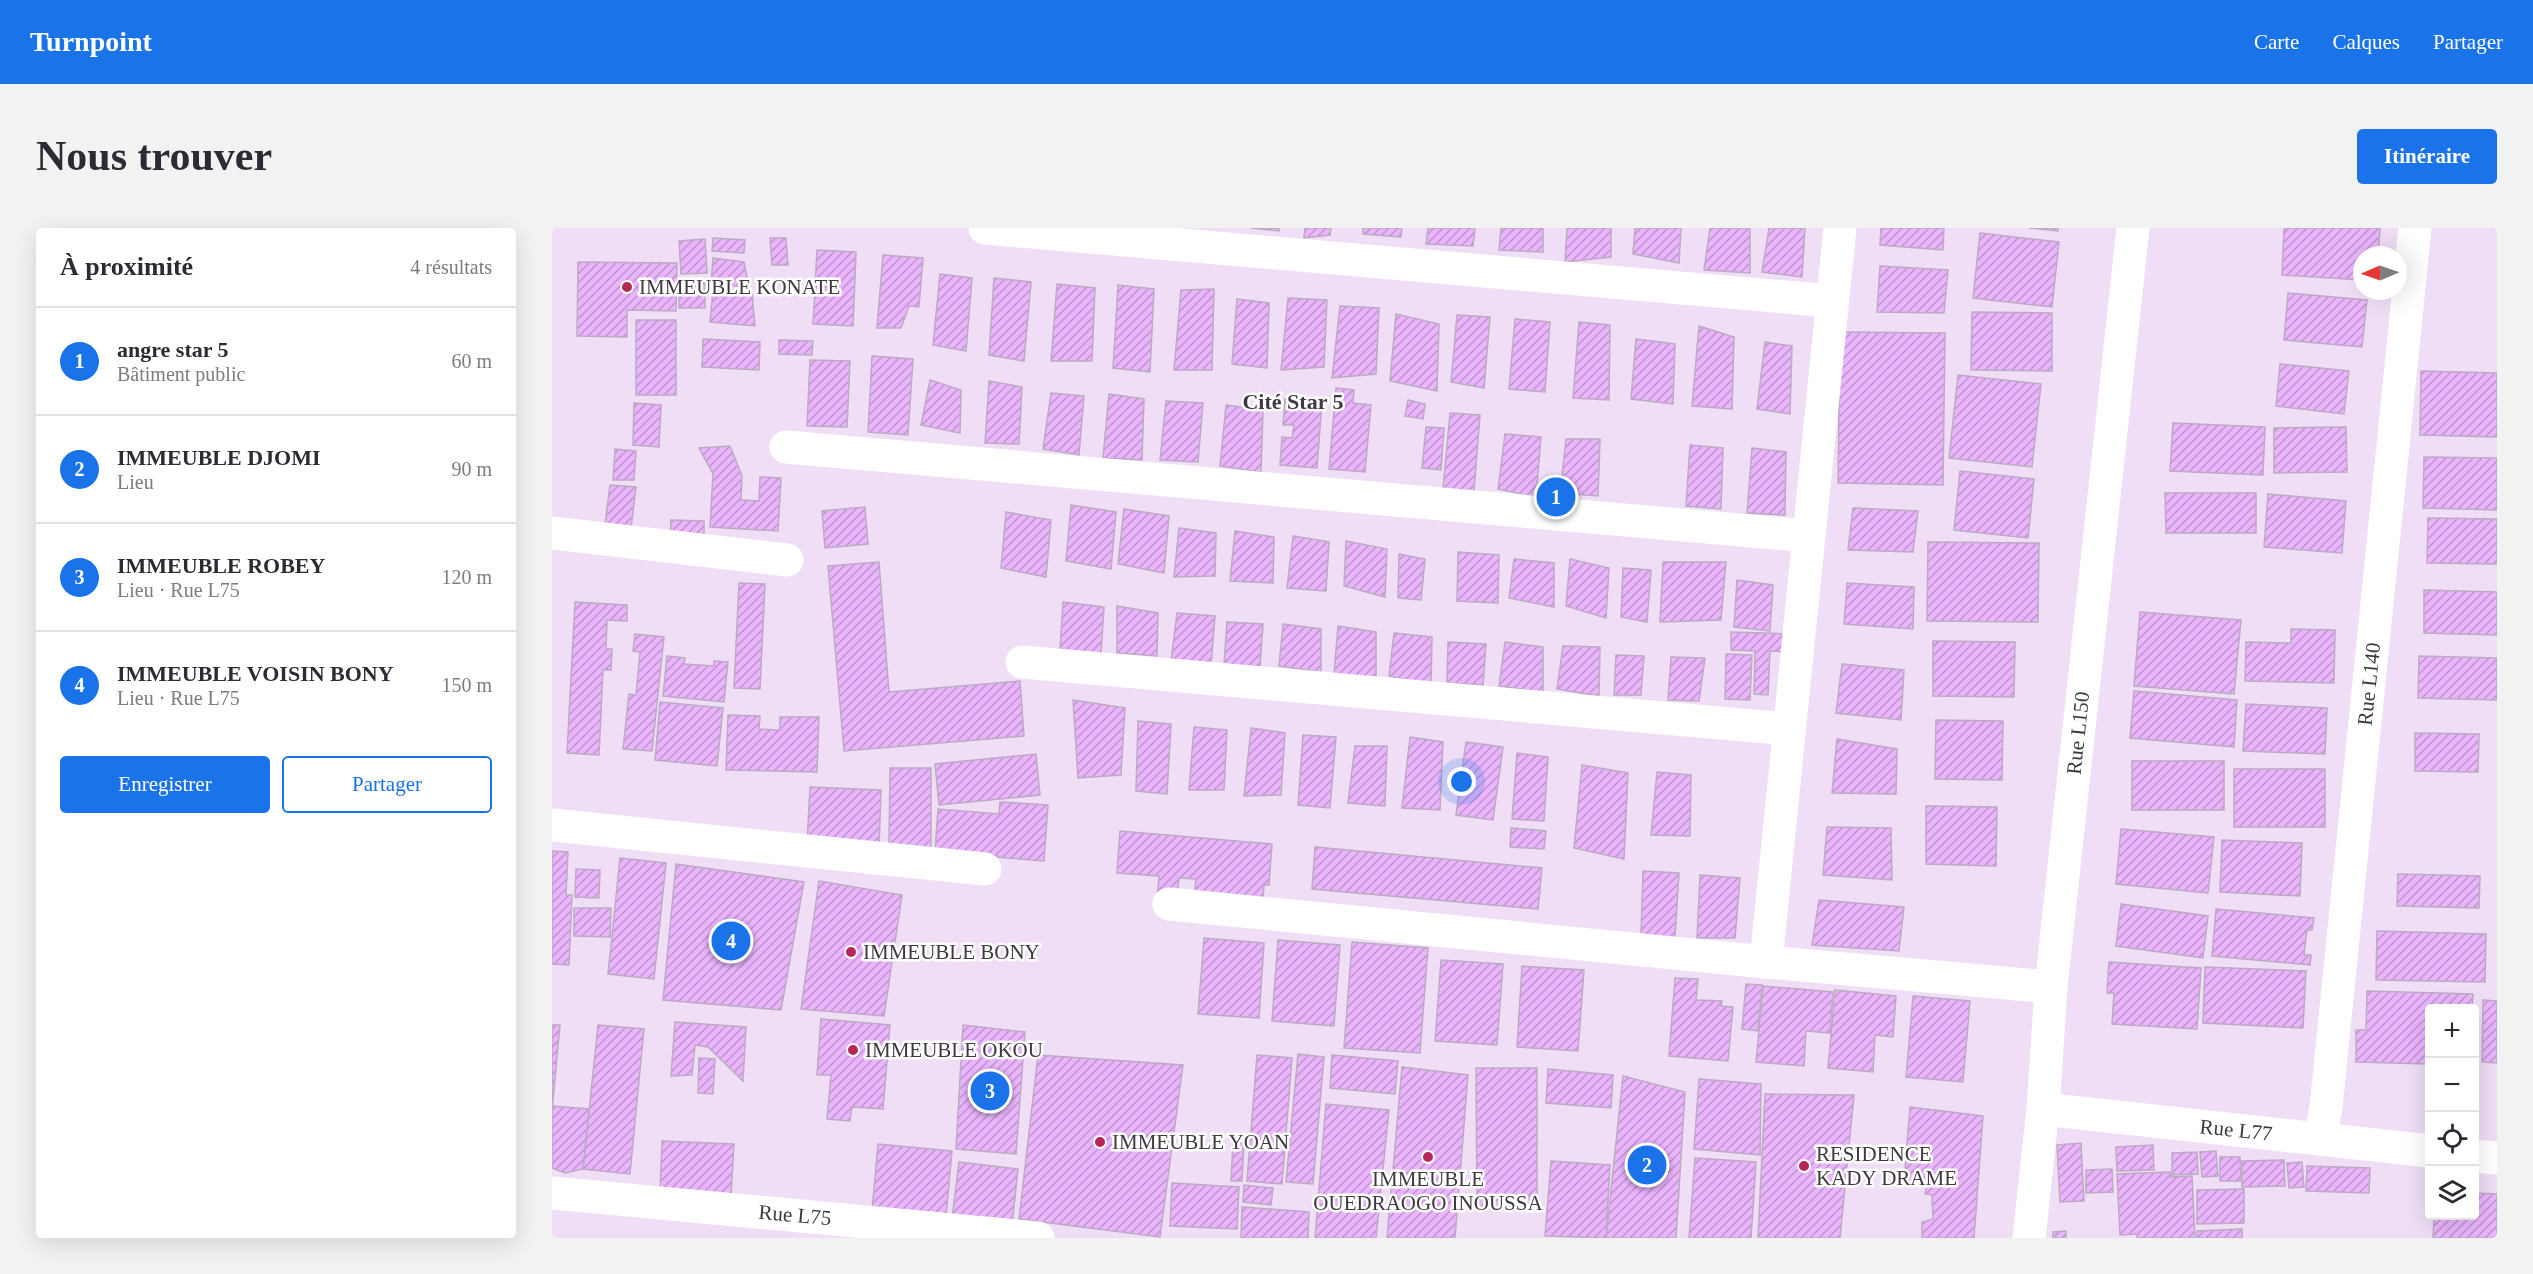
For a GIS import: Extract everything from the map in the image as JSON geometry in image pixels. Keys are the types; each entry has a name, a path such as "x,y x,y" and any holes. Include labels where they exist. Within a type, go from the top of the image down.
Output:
{"street":[{"path":"986,228 1832,302"},
{"path":"1766,962 1840,228"},
{"name":"Rue L150","path":"2029,1238 2043,1109 2051,987 2133,228"},
{"name":"Rue L140","path":"2320,1139 2326,1107 2415,228"},
{"path":"786,447 1809,536"},
{"path":"552,533 787,560"},
{"path":"1022,662 1789,729"},
{"path":"552,825 985,869"},
{"path":"1168,904 2051,987"},
{"name":"Rue L77","path":"2043,1109 2425,1150"},
{"path":"2479,1156 2497,1158"},
{"name":"Rue L75","path":"552,1193 1038,1238"}],"building":[{"path":"1251,228 1279,228 1279,231"},
{"path":"1305,228 1331,228 1330,235 1304,238"},
{"path":"1363,228 1402,228 1401,237 1363,234"},
{"path":"1428,228 1475,228 1473,246 1426,244"},
{"path":"1501,228 1543,228 1543,252 1499,250"},
{"path":"1567,228 1611,228 1611,257 1565,262"},
{"path":"1635,228 1681,228 1679,263 1633,254"},
{"path":"1710,228 1750,228 1750,273 1704,270"},
{"path":"1769,228 1805,228 1802,277 1762,272"},
{"path":"1881,228 1944,228 1943,250 1880,245"},
{"path":"2029,228 2058,228 2058,231"},
{"path":"2284,228 2380,228 2379,246 2353,246 2353,279 2282,275"},
{"path":"1980,233 2059,242 2052,307 1973,298"},
{"path":"713,238 745,240 744,253 712,251"},
{"path":"770,238 786,238 788,265 772,265"},
{"path":"705,239 707,273 681,274 679,241"},
{"path":"817,250 856,252 853,326 813,324"},
{"path":"883,255 923,258 919,307 909,306 901,328 877,328"},
{"path":"713,258 744,262 749,287 711,284"},
{"name":"IMMEUBLE KONATE","path":"578,262 677,263 676,311 627,310 627,337 577,336"},
{"path":"1880,266 1948,270 1944,313 1877,312"},
{"path":"940,274 972,278 966,351 933,345"},
{"path":"994,278 1031,282 1024,361 989,355"},
{"path":"679,281 705,281 705,308 679,308"},
{"path":"1057,284 1095,288 1092,361 1051,361"},
{"path":"1118,285 1154,289 1150,372 1113,368"},
{"path":"1214,289 1212,370 1174,370 1181,290"},
{"path":"713,290 752,294 755,326 710,322"},
{"path":"2288,293 2367,300 2362,347 2284,340"},
{"path":"1288,298 1327,300 1324,367 1281,370"},
{"path":"1237,299 1269,303 1267,368 1232,364"},
{"path":"1340,306 1379,308 1376,374 1332,378"},
{"path":"1972,312 2052,313 2052,371 1971,370"},
{"path":"1396,314 1439,324 1437,391 1390,381"},
{"path":"1457,315 1490,317 1484,388 1451,382"},
{"path":"1515,319 1550,322 1545,392 1509,389"},
{"path":"636,320 676,320 676,395 636,395"},
{"path":"1579,322 1610,325 1609,400 1573,398"},
{"path":"1699,326 1734,337 1732,409 1692,406"},
{"path":"1840,332 1945,333 1943,485 1838,483"},
{"path":"703,339 760,342 759,370 702,367"},
{"path":"1636,339 1675,344 1673,404 1631,399"},
{"path":"779,340 813,341 812,355 779,354"},
{"path":"1765,342 1792,346 1790,414 1757,409"},
{"path":"872,356 913,359 908,435 868,432"},
{"path":"810,360 850,361 847,427 807,426"},
{"path":"2280,364 2349,371 2344,414 2276,406"},
{"path":"2421,371 2497,373 2497,437 2420,435"},
{"path":"1958,375 2041,384 2032,467 1949,458"},
{"path":"930,380 961,390 960,433 921,425"},
{"path":"989,381 1022,387 1019,444 985,443"},
{"path":"1336,388 1354,390 1353,403 1371,405 1365,472 1329,469"},
{"path":"1051,393 1084,396 1079,455 1043,449"},
{"path":"1109,394 1144,399 1142,460 1103,458"},
{"path":"1285,399 1322,401 1317,468 1280,465 1282,437 1292,438 1294,425 1283,425"},
{"path":"1408,400 1425,404 1423,419 1405,416"},
{"path":"1166,401 1203,403 1198,462 1160,460"},
{"path":"634,403 661,405 659,447 633,445"},
{"path":"1226,405 1263,410 1261,472 1220,466"},
{"path":"1450,413 1480,415 1474,491 1443,489"},
{"path":"2173,423 2265,427 2263,475 2170,471"},
{"path":"1426,427 1444,428 1441,470 1422,468"},
{"path":"2346,427 2347,472 2274,473 2274,428"},
{"path":"1505,434 1541,437 1536,497 1498,489"},
{"path":"1566,439 1600,439 1598,496 1560,493"},
{"path":"1690,445 1723,448 1721,509 1686,506"},
{"path":"730,446 742,476 741,500 759,501 760,477 781,478 778,531 710,527 713,474 699,448"},
{"path":"1752,448 1786,452 1785,515 1747,513"},
{"path":"615,449 636,451 634,480 613,480"},
{"path":"2424,457 2497,458 2497,510 2423,508"},
{"path":"1960,471 2034,479 2028,538 1954,530"},
{"path":"610,485 636,487 631,528 605,525"},
{"path":"2165,493 2256,493 2256,533 2166,533"},
{"path":"2268,494 2346,501 2342,553 2264,547"},
{"path":"1071,505 1116,512 1111,569 1066,561"},
{"path":"865,507 868,544 825,548 822,511"},
{"path":"1853,508 1918,511 1913,552 1848,550"},
{"path":"1124,509 1169,516 1164,573 1118,564"},
{"path":"1006,512 1051,520 1046,577 1001,568"},
{"path":"2428,518 2497,519 2497,564 2427,563"},
{"path":"671,520 704,521 704,541 670,540"},
{"path":"1179,528 1216,533 1215,576 1174,577"},
{"path":"1235,531 1274,537 1273,583 1230,581"},
{"path":"1293,536 1329,542 1326,591 1287,588"},
{"path":"1346,541 1387,549 1385,597 1344,586"},
{"path":"1928,542 2039,543 2038,622 1927,621"},
{"path":"1458,552 1499,555 1498,603 1457,601"},
{"path":"1399,554 1425,559 1421,600 1398,598"},
{"path":"1514,559 1554,563 1554,607 1509,598"},
{"path":"1570,559 1609,568 1606,618 1566,606"},
{"path":"879,562 889,692 1020,681 1024,736 844,751 828,566"},
{"path":"1663,562 1726,562 1721,620 1660,622"},
{"path":"1623,568 1651,570 1647,622 1621,617"},
{"path":"1737,580 1773,585 1770,631 1734,627"},
{"path":"739,583 765,584 760,689 734,688"},
{"path":"1847,583 1914,587 1913,629 1844,624"},
{"path":"2424,590 2497,592 2497,635 2424,633"},
{"path":"575,602 627,605 627,621 607,620 606,649 612,649 611,670 603,670 599,755 567,753"},
{"path":"1063,602 1104,607 1101,654 1060,650"},
{"path":"1117,606 1158,613 1157,656 1117,653"},
{"path":"2140,612 2241,620 2234,694 2134,686"},
{"path":"1177,613 1215,616 1211,665 1171,661"},
{"path":"1227,622 1263,624 1260,667 1224,664"},
{"path":"1283,624 1321,629 1321,672 1279,666"},
{"path":"1338,626 1376,632 1376,680 1334,674"},
{"path":"2291,629 2335,630 2334,683 2245,681 2246,642 2291,643"},
{"path":"1731,632 1792,634 1791,652 1770,651 1768,695 1754,694 1755,651 1731,650"},
{"path":"1394,633 1432,637 1431,685 1389,676"},
{"path":"635,634 664,637 652,751 623,749 629,694 636,695 640,652 633,651"},
{"path":"1933,641 2015,642 2014,697 1933,696"},
{"path":"1448,642 1486,644 1483,685 1447,683"},
{"path":"1505,642 1543,647 1543,692 1499,686"},
{"path":"1563,646 1600,647 1599,696 1557,689"},
{"path":"1726,654 1752,655 1750,700 1725,699"},
{"path":"1616,655 1644,656 1641,695 1614,695"},
{"path":"667,656 685,658 684,664 714,666 714,661 728,662 724,702 663,696"},
{"path":"2419,656 2497,658 2497,700 2418,698"},
{"path":"1671,657 1705,658 1699,701 1668,700"},
{"path":"1842,664 1904,670 1901,720 1836,713"},
{"path":"2134,691 2237,700 2234,747 2130,738"},
{"path":"1073,700 1125,708 1121,775 1078,778"},
{"path":"660,702 723,708 717,766 655,760"},
{"path":"2246,704 2327,708 2325,754 2243,751"},
{"path":"728,715 760,716 759,729 780,730 780,717 819,717 817,772 726,770"},
{"path":"1936,720 2003,721 2002,780 1935,779"},
{"path":"1138,721 1171,724 1167,794 1136,791"},
{"path":"1194,727 1227,730 1224,790 1189,790"},
{"path":"1251,728 1285,733 1281,795 1244,796"},
{"path":"2415,733 2479,734 2478,772 2415,771"},
{"path":"1303,735 1336,737 1330,808 1298,805"},
{"path":"1410,737 1443,742 1440,810 1402,808"},
{"path":"1837,739 1897,749 1896,794 1832,793"},
{"path":"1466,742 1503,747 1493,820 1456,815"},
{"path":"1355,746 1387,746 1385,806 1348,803"},
{"path":"1517,753 1548,757 1544,821 1512,819"},
{"path":"1036,754 1040,795 939,805 935,764"},
{"path":"2132,761 2224,761 2224,810 2132,810"},
{"path":"1582,765 1628,773 1624,859 1574,848"},
{"path":"890,768 931,768 931,849 889,849"},
{"path":"2234,769 2325,769 2325,827 2234,827"},
{"path":"1657,772 1691,775 1690,836 1651,835"},
{"path":"810,787 881,790 879,848 807,845"},
{"path":"1000,802 1048,805 1044,861 935,852 938,809 999,814"},
{"path":"1926,806 1997,807 1996,866 1926,864"},
{"path":"1827,827 1891,828 1892,880 1823,875"},
{"path":"1511,828 1546,831 1544,849 1510,847"},
{"path":"2121,829 2214,837 2208,893 2116,884"},
{"path":"1120,831 1272,844 1269,885 1264,885 1262,909 1194,897 1196,879 1179,878 1177,900 1157,898 1159,876 1117,873"},
{"path":"2222,840 2302,843 2300,896 2220,892"},
{"path":"1315,847 1542,868 1538,909 1312,889"},
{"path":"552,851 568,852 566,895 572,895 569,965 552,964"},
{"path":"620,858 666,863 654,979 608,974"},
{"path":"676,864 804,882 781,1010 663,1000"},
{"path":"576,869 600,870 599,898 575,897"},
{"path":"1643,871 1679,873 1675,937 1641,935"},
{"path":"2398,874 2480,876 2479,908 2397,906"},
{"path":"1700,875 1740,878 1735,938 1697,938"},
{"name":"IMMEUBLE BONY","path":"819,881 902,895 884,1016 801,1009"},
{"path":"1819,900 1904,907 1899,951 1812,945"},
{"path":"2121,904 2208,916 2203,958 2116,946"},
{"path":"574,908 611,908 610,937 574,936"},
{"path":"2216,909 2314,918 2312,930 2307,930 2304,955 2311,955 2310,965 2212,956"},
{"path":"2377,931 2486,934 2485,982 2376,980"},
{"path":"1204,938 1264,943 1259,1018 1198,1014"},
{"path":"1278,940 1340,945 1334,1026 1272,1021"},
{"path":"1352,942 1428,948 1420,1053 1344,1048"},
{"path":"1441,960 1503,964 1497,1045 1435,1041"},
{"path":"2109,962 2201,968 2197,1029 2112,1024 2114,993 2107,993"},
{"path":"1522,966 1584,970 1578,1051 1517,1047"},
{"path":"2205,967 2306,971 2303,1028 2203,1023"},
{"path":"1675,978 1698,979 1696,1000 1722,1001 1721,1006 1733,1007 1728,1061 1669,1056"},
{"path":"1746,984 1762,985 1758,1031 1742,1029"},
{"path":"1763,986 1833,992 1830,1033 1806,1031 1804,1066 1756,1062"},
{"path":"1835,990 1896,996 1893,1037 1875,1035 1873,1072 1828,1068"},
{"path":"2367,991 2473,994 2472,1004 2425,1004 2425,1064 2356,1062 2356,1030 2366,1030"},
{"path":"1913,996 1970,1001 1963,1082 1906,1077"},
{"path":"2483,1000 2497,1001 2497,1063 2482,1062"},
{"name":"IMMEUBLE OKOU","path":"821,1019 890,1025 883,1109 852,1107 850,1121 827,1119 831,1075 817,1075"},
{"path":"675,1022 746,1027 743,1081 708,1047 695,1045 692,1075 671,1076"},
{"path":"552,1025 560,1025 552,1111"},
{"path":"598,1025 644,1029 630,1174 583,1169"},
{"path":"963,1025 1025,1032 1016,1154 956,1149"},
{"path":"1298,1054 1324,1057 1313,1184 1286,1182"},
{"name":"IMMEUBLE YOAN","path":"1038,1055 1183,1065 1160,1237 1019,1219"},
{"path":"1257,1055 1292,1058 1282,1184 1247,1181"},
{"path":"1332,1055 1398,1061 1395,1094 1330,1088"},
{"path":"699,1058 715,1059 713,1094 698,1093"},
{"name":"IMMEUBLE OUEDRAOGO INOUSSA","path":"1402,1067 1468,1075 1455,1238 1387,1238"},
{"path":"1476,1068 1537,1068 1537,1208 1477,1208"},
{"path":"1548,1069 1613,1075 1611,1108 1546,1103"},
{"path":"1623,1076 1685,1092 1676,1238 1606,1238"},
{"path":"1699,1079 1761,1084 1760,1155 1694,1149"},
{"name":"RESIDENCE KADY DRAME","path":"1765,1094 1854,1095 1840,1238 1758,1238"},
{"path":"1326,1104 1389,1110 1376,1238 1315,1238"},
{"path":"552,1106 589,1109 583,1169 565,1173 552,1168"},
{"path":"1910,1107 1983,1116 1974,1238 1922,1238 1922,1222 1933,1219 1932,1195 1925,1194 1927,1186 1904,1180"},
{"path":"662,1141 734,1144 731,1196 660,1193"},
{"path":"1233,1143 1244,1143 1242,1181 1231,1181"},
{"path":"2081,1143 2084,1201 2060,1202 2057,1145"},
{"path":"878,1144 952,1151 946,1217 872,1211"},
{"path":"2153,1145 2154,1170 2117,1171 2116,1147"},
{"path":"2216,1151 2218,1176 2202,1177 2200,1152"},
{"path":"2197,1152 2198,1174 2172,1175 2172,1153"},
{"path":"2220,1157 2240,1157 2241,1181 2220,1181"},
{"path":"1695,1158 1756,1162 1751,1238 1689,1238"},
{"path":"2284,1160 2285,1186 2242,1187 2242,1161"},
{"path":"1551,1161 1610,1165 1606,1238 1545,1236"},
{"path":"959,1162 1018,1169 1012,1225 952,1218"},
{"path":"2302,1162 2304,1187 2289,1188 2287,1163"},
{"path":"2307,1166 2370,1168 2369,1193 2306,1191"},
{"path":"2112,1169 2113,1192 2086,1193 2086,1170"},
{"path":"2170,1172 2171,1177 2192,1176 2195,1238 2137,1238 2137,1234 2120,1235 2117,1174"},
{"path":"1172,1183 1239,1187 1237,1229 1170,1226"},
{"path":"1244,1185 1273,1188 1271,1205 1243,1202"},
{"path":"2244,1189 2244,1223 2197,1224 2197,1190"},
{"path":"2479,1193 2497,1194 2497,1238 2433,1238 2434,1220 2479,1220"},
{"path":"1242,1207 1309,1212 1308,1238 1241,1238"},
{"path":"2242,1229 2242,1238 2197,1238 2197,1231"},
{"path":"2066,1231 2066,1238 2053,1238 2053,1232"}],"place":[{"name":"IMMEUBLE KONATE","path":"627,287"},
{"name":"angre star 5","path":"1556,497"},
{"name":"IMMEUBLE VOISIN BONY","path":"731,941"},
{"name":"IMMEUBLE BONY","path":"851,952"},
{"name":"IMMEUBLE OKOU","path":"853,1050"},
{"name":"IMMEUBLE ROBEY","path":"990,1091"},
{"name":"IMMEUBLE YOAN","path":"1100,1142"},
{"name":"IMMEUBLE OUEDRAOGO INOUSSA","path":"1428,1157"},
{"name":"IMMEUBLE DJOMI","path":"1647,1165"},
{"name":"RESIDENCE KADY DRAME","path":"1804,1166"}],"district":[{"name":"Cité Star 5","path":"1293,401"}]}
